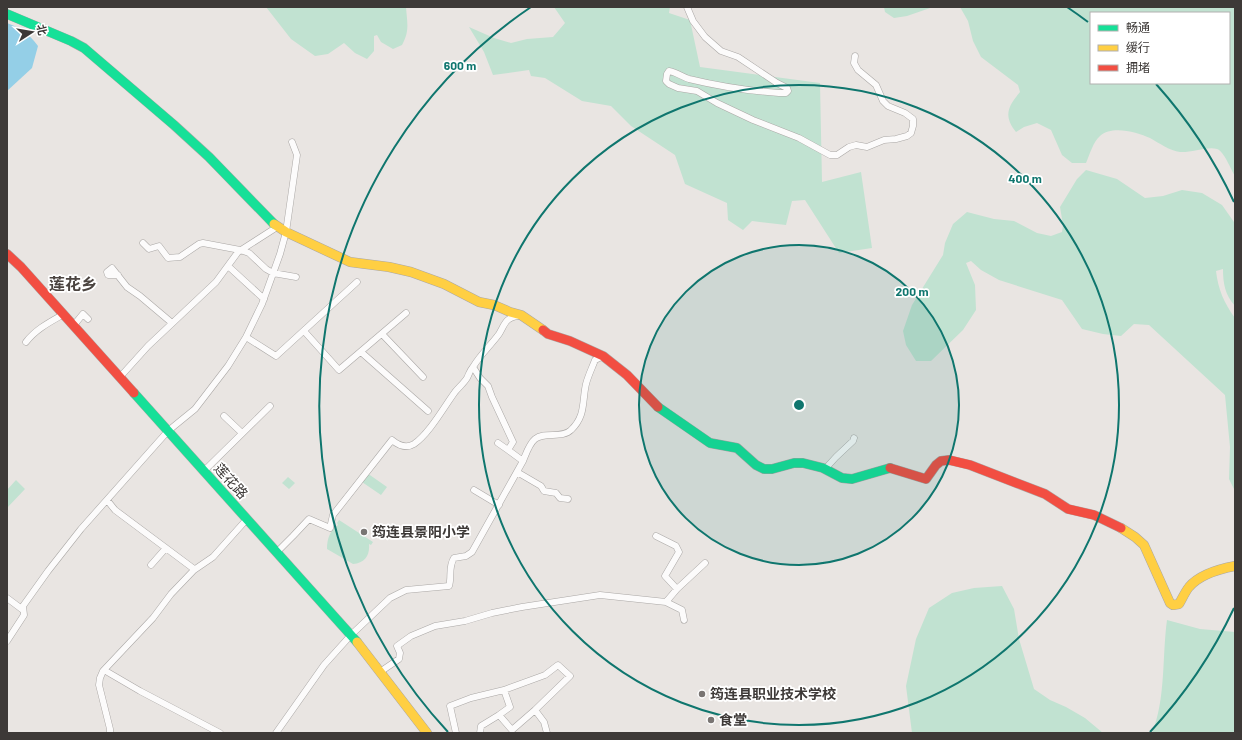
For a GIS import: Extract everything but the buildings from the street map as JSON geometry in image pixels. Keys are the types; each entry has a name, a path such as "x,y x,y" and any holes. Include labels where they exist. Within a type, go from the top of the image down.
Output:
{"street":[{"path":"688,7 693,20 705,38 721,51 738,57 787,88 788,91 786,93 779,93 741,89 688,78 674,72 669,72 667,74 666,81 678,88 697,91 717,103 799,138 830,155 837,155 849,147 856,145 867,147 884,140 896,140 911,133 914,126 913,119 905,113 888,106 883,101 876,85 858,70 854,63 855,56"},
{"path":"7,14 84,48 209,157 277,227 350,262 389,267 411,272 444,284 479,302 494,305 521,315 548,334 570,341 603,356 627,375 657,407 710,443 737,448 756,465 764,469 772,469 794,463 803,463 825,469 842,478 852,479 889,468 926,478 936,464 941,461 950,460 970,465 1045,494 1068,509 1094,515 1115,524 1135,537 1144,545 1170,602 1173,605 1179,604 1190,586 1200,578 1214,571 1235,566"},
{"path":"7,641 24,615 23,606 81,529 168,431 195,409 228,366 246,337 264,299 286,232 296,155 292,142"},
{"path":"120,377 172,323 216,282 240,250 277,227"},
{"path":"143,243 149,249 159,246 168,258 180,257 199,244 203,243 240,250 249,254 266,269 273,273 296,277"},
{"name":"莲花路","path":"7,254 21,267 74,325 351,635 427,733"},
{"path":"228,266 264,299"},
{"path":"118,275 126,287 140,296 172,323"},
{"path":"246,337 276,356 357,282"},
{"path":"304,331 339,370 406,313"},
{"path":"26,342 40,328 64,314"},
{"path":"74,325 83,314 88,319"},
{"path":"277,552 309,519 330,528 333,515 392,440 398,445 404,447 413,445 447,405 467,378 473,367 499,334 504,324 511,317 521,315"},
{"path":"382,334 423,378"},
{"path":"361,352 428,411"},
{"path":"276,733 324,665 351,635 387,601 396,594 406,590 449,586 451,580 450,563 454,558 466,556 472,552 529,448 536,439 570,431 579,419 583,408 586,384 595,360 603,356"},
{"path":"473,367 480,378 488,386 513,442 508,450"},
{"path":"204,471 270,406"},
{"path":"224,416 242,433"},
{"path":"825,469 853,441 854,438"},
{"path":"498,443 523,461"},
{"path":"517,472 541,486 544,491 556,493 560,498 568,499"},
{"path":"474,490 499,505"},
{"path":"107,500 115,510 194,569"},
{"path":"110,733 99,686 100,678 104,670 149,623 194,569 213,557 247,519"},
{"path":"656,536 676,546 679,552 665,576 677,589"},
{"path":"151,565 166,548"},
{"path":"666,602 677,589 705,563"},
{"path":"380,672 399,659 400,654 397,646 411,636 440,625 465,621 522,607 600,595 666,602 682,610 684,620"},
{"path":"7,598 23,610"},
{"path":"456,733 450,706 471,698 504,690 545,675 558,665 570,676 512,730 499,715"},
{"path":"104,670 140,692 220,733"},
{"path":"480,733 481,726 510,707 504,690"},
{"path":"535,710 544,722 548,733"}],"green space":[{"path":"266,7 406,7 407,31 402,45 393,49 381,42 377,35 374,36 374,51 367,59 355,53 344,43 328,54 315,56 291,39"},
{"path":"554,7 670,7 669,13 690,20 700,67 820,83 822,182 861,172 872,248 839,253 805,200 792,201 786,225 752,221 743,230 728,220 727,203 685,184 675,155 631,126 611,106 582,101 545,78 531,76 529,70 493,75 484,52 469,27 494,38 511,43 527,39 553,37 565,23"},
{"path":"884,7 933,7 907,16 894,18 885,12"},
{"path":"960,7 1235,7 1235,176 1220,150 1209,148 1180,152 1172,150 1150,138 1132,132 1118,130 1105,133 1100,136 1086,163 1072,163 1062,155 1051,130 1037,123 1024,127 1016,132 1009,121 1008,116 1012,102 1020,92 1018,85 981,57 973,41 968,21"},
{"path":"1086,170 1117,179 1145,198 1163,196 1182,190 1202,193 1222,205 1234,222 1235,306 1225,289 1223,269 1216,271 1222,296 1235,318 1235,491 1229,479 1230,447 1225,395 1149,325 1134,324 1121,336 1103,334 1082,329 1062,300 999,280 981,270 971,261 966,263 975,285 976,310 963,330 931,361 916,361 906,345 903,331 912,305 943,255 945,243 953,224 967,212 994,219 1014,221 1037,233 1051,236 1062,232 1063,225 1060,207 1077,179"},
{"path":"367,473 387,487 381,495 362,482"},
{"path":"288,477 295,483 289,489 282,483"},
{"path":"16,480 25,489 7,508 7,490"},
{"path":"339,520 373,542 371,545 369,544 368,555 361,562 353,564 327,549 330,535 333,529 338,525 337,523"},
{"path":"1002,586 1014,609 1019,639 1034,689 1050,700 1085,718 1103,733 912,733 906,686 916,639 929,608 952,593 974,588"},
{"path":"1167,620 1200,629 1235,632 1235,733 1152,733 1160,706 1162,692"}],"water":[{"path":"7,23 24,32 38,46 32,68 7,91"}],"traffic: fast":[{"path":"7,14 84,48 209,157 274,224"},
{"path":"134,393 357,642"},
{"path":"658,407 710,443 737,448 756,465 764,469 772,469 794,463 803,463 823,468 842,478 852,479 890,468"}],"traffic: slow":[{"path":"274,224 286,232 350,262 389,267 411,272 444,284 479,302 494,305 521,315 543,330"},
{"path":"1121,528 1144,545 1170,603 1173,605 1179,604 1193,582 1204,575 1235,566"},
{"path":"357,642 427,733"}],"traffic: jam":[{"path":"7,254 21,267 134,393"},
{"path":"543,330 548,334 570,341 603,356 627,375 658,407"},
{"path":"890,468 926,479 936,465 941,461 949,460 970,465 1045,494 1068,509 1094,515 1121,528"}],"place":[{"name":"筠连县景阳小学","path":"364,532"},
{"name":"筠连县职业技术学校","path":"702,694"},
{"name":"食堂","path":"711,720"}],"district":[{"name":"莲花乡","path":"73,284"}]}
